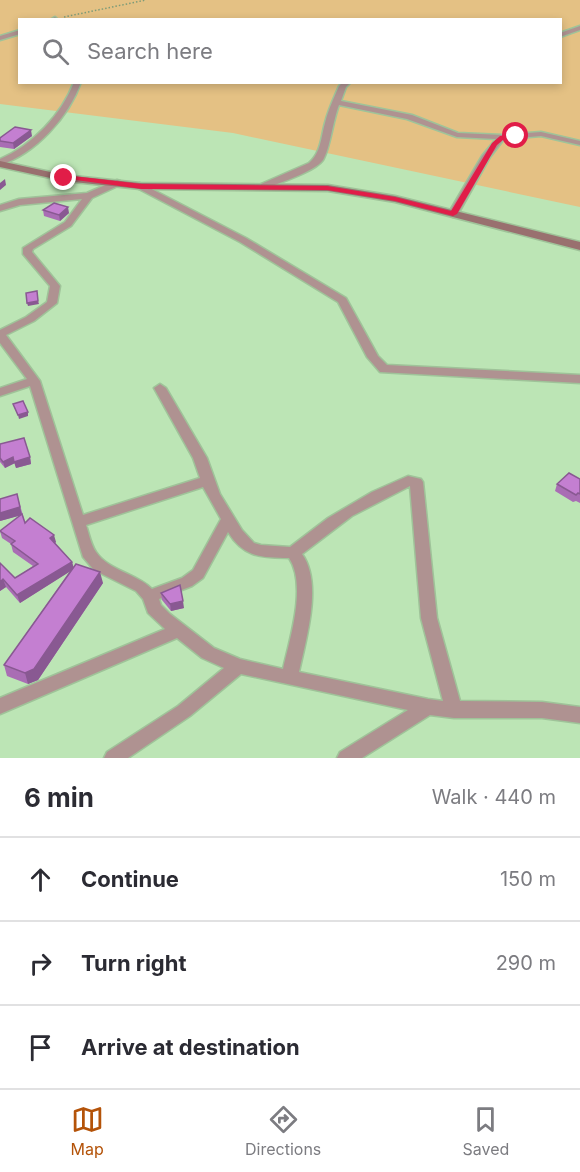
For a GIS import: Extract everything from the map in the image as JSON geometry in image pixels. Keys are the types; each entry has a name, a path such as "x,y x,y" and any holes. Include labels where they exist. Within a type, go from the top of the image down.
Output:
{"street":[{"path":"562,36 580,28"},
{"path":"1,38 18,33"},
{"path":"562,36 573,39"},
{"path":"1,38 18,39"},
{"path":"0,163 14,157 60,114 72,99 77,84"},
{"path":"264,186 312,165 319,159 336,102 346,84"},
{"path":"336,102 409,117 457,135 502,137 541,134 580,143"},
{"path":"453,214 486,156 502,137"},
{"path":"0,163 64,178 140,186 327,188 395,199 580,246"},
{"path":"0,208 19,202 57,201 89,196 117,183"},
{"path":"140,186 243,240 342,300 351,312 375,362 384,369 580,379"},
{"path":"89,196 68,224 28,248 27,252 55,286 52,303 38,315 0,335 34,381 87,553 99,566 141,587 150,596 154,608 177,631 208,652 238,666 428,707 454,710 563,711 580,715"},
{"path":"0,392 34,381"},
{"path":"160,388 200,458 213,495 249,547 260,551 293,553 325,525 347,512 408,481 416,482 429,618 454,710"},
{"path":"79,522 209,480"},
{"path":"150,596 187,582 198,574 228,519"},
{"path":"290,676 301,620 303,576 301,565 293,553"},
{"path":"0,706 177,631"},
{"path":"113,758 184,711 238,666"},
{"path":"346,758 428,707"}],"path":[{"path":"59,18 146,0"}],"shaded area":[{"path":"0,0 580,0 580,207 233,133 0,104"}],"building":[{"path":"15,127 31,130 13,143 0,141 0,138"},
{"path":"54,203 68,207 59,215 43,210"},
{"path":"37,291 38,301 27,303 26,293"},
{"path":"23,401 28,412 18,415 13,404"},
{"path":"24,438 30,457 14,462 13,457 3,462 0,458 0,444"},
{"path":"569,473 580,479 580,494 576,495 557,484"},
{"path":"17,494 20,507 0,513 0,499"},
{"path":"22,514 25,523 30,518 54,535 50,538 72,562 17,595 3,579 0,582 0,563 15,578 38,564 11,544 15,541 0,531"},
{"path":"76,564 100,572 34,669 25,673 4,665"},
{"path":"180,585 183,601 170,604 161,593"}],"route":[{"path":"64,178 142,187 327,188 395,199 453,214 494,144 502,137 516,136"}]}
